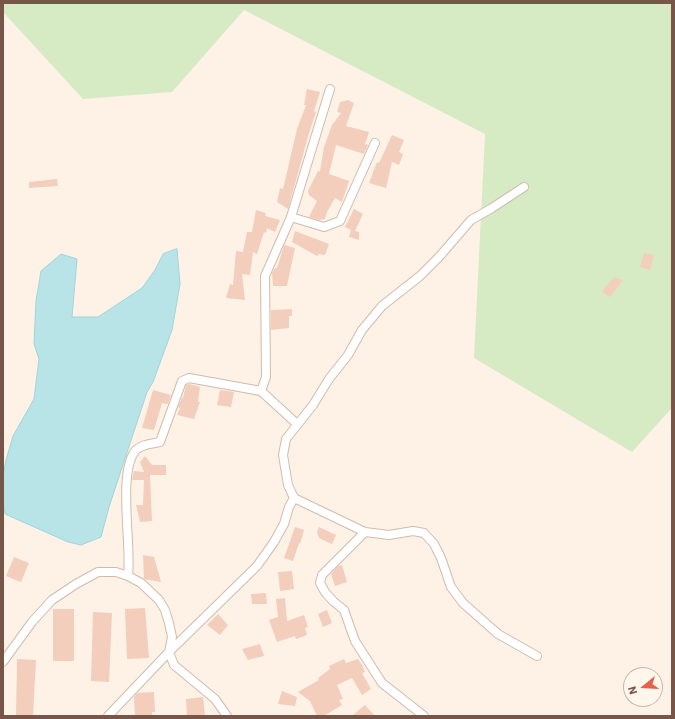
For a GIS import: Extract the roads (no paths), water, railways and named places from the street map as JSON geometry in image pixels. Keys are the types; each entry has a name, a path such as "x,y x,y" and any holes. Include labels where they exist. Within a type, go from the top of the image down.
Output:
{"street":[{"path":"261,391 266,377 265,276 291,218 330,89"},
{"path":"291,218 324,227 340,220 374,143"},
{"path":"524,187 471,220 439,257 420,276 382,306 362,330 348,355 329,379 313,405 286,439 283,455 288,485 294,498 365,532 389,535 413,531 424,533 434,544 441,558 451,587 463,603 498,634 537,656"},
{"path":"128,576 130,562 127,538 127,475 130,461 136,450 142,446 160,442 182,381 189,378 261,391 298,424"},
{"path":"108,716 169,652 257,566 274,542 284,524 289,507 294,498"},
{"path":"365,532 322,575 320,583 332,601 344,610 355,641 382,683 424,716"},
{"path":"3,662 32,622 52,600 98,572 116,572 141,583 159,600 165,610 172,637 169,652 174,665 215,699 227,716"}],"water":[{"path":"177,249 180,284 172,330 153,382 147,392 109,507 101,537 81,545 68,542 5,514 3,500 3,475 6,460 13,436 34,399 39,359 34,344 36,301 41,271 61,254 77,259 72,317 98,317 142,288 155,270 163,254"}]}
